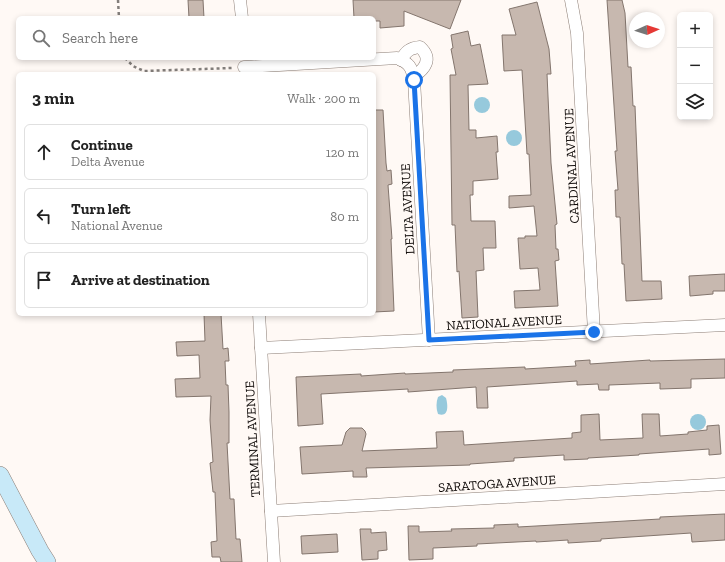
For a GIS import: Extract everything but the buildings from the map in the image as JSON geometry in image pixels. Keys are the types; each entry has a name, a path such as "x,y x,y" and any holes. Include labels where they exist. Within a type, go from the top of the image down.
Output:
{"main road":[{"path":"0,475 47,562"}],"street":[{"path":"240,0 242,16"},
{"name":"CARDINAL AVENUE","path":"571,0 577,33 594,332"},
{"path":"376,59 397,58 401,60 405,53 412,47 420,47 426,52 427,59 422,72 413,77"},
{"path":"244,66 353,60"},
{"name":"DELTA AVENUE","path":"401,60 406,62 412,70 413,77 429,340"},
{"name":"TERMINAL AVENUE","path":"259,316 274,562"},
{"name":"NATIONAL AVENUE","path":"261,348 725,325"},
{"name":"SARATOGA AVENUE","path":"271,511 725,484"}],"path":[{"path":"118,0 119,16"},
{"path":"127,60 133,66 144,72 244,66"}],"water":[{"path":"482,97 489,102 490,105 485,112 482,113 475,108 474,105 479,98"},
{"path":"511,130 517,130 522,135 520,144 517,146 511,146 506,141 506,135"},
{"path":"442,395 446,398 447,410 446,413 442,415 438,414 436,406 438,397"},
{"path":"698,414 704,416 706,422 704,428 698,430 692,428 690,422 692,416"}],"route":[{"path":"414,80 429,340 594,332"}]}
